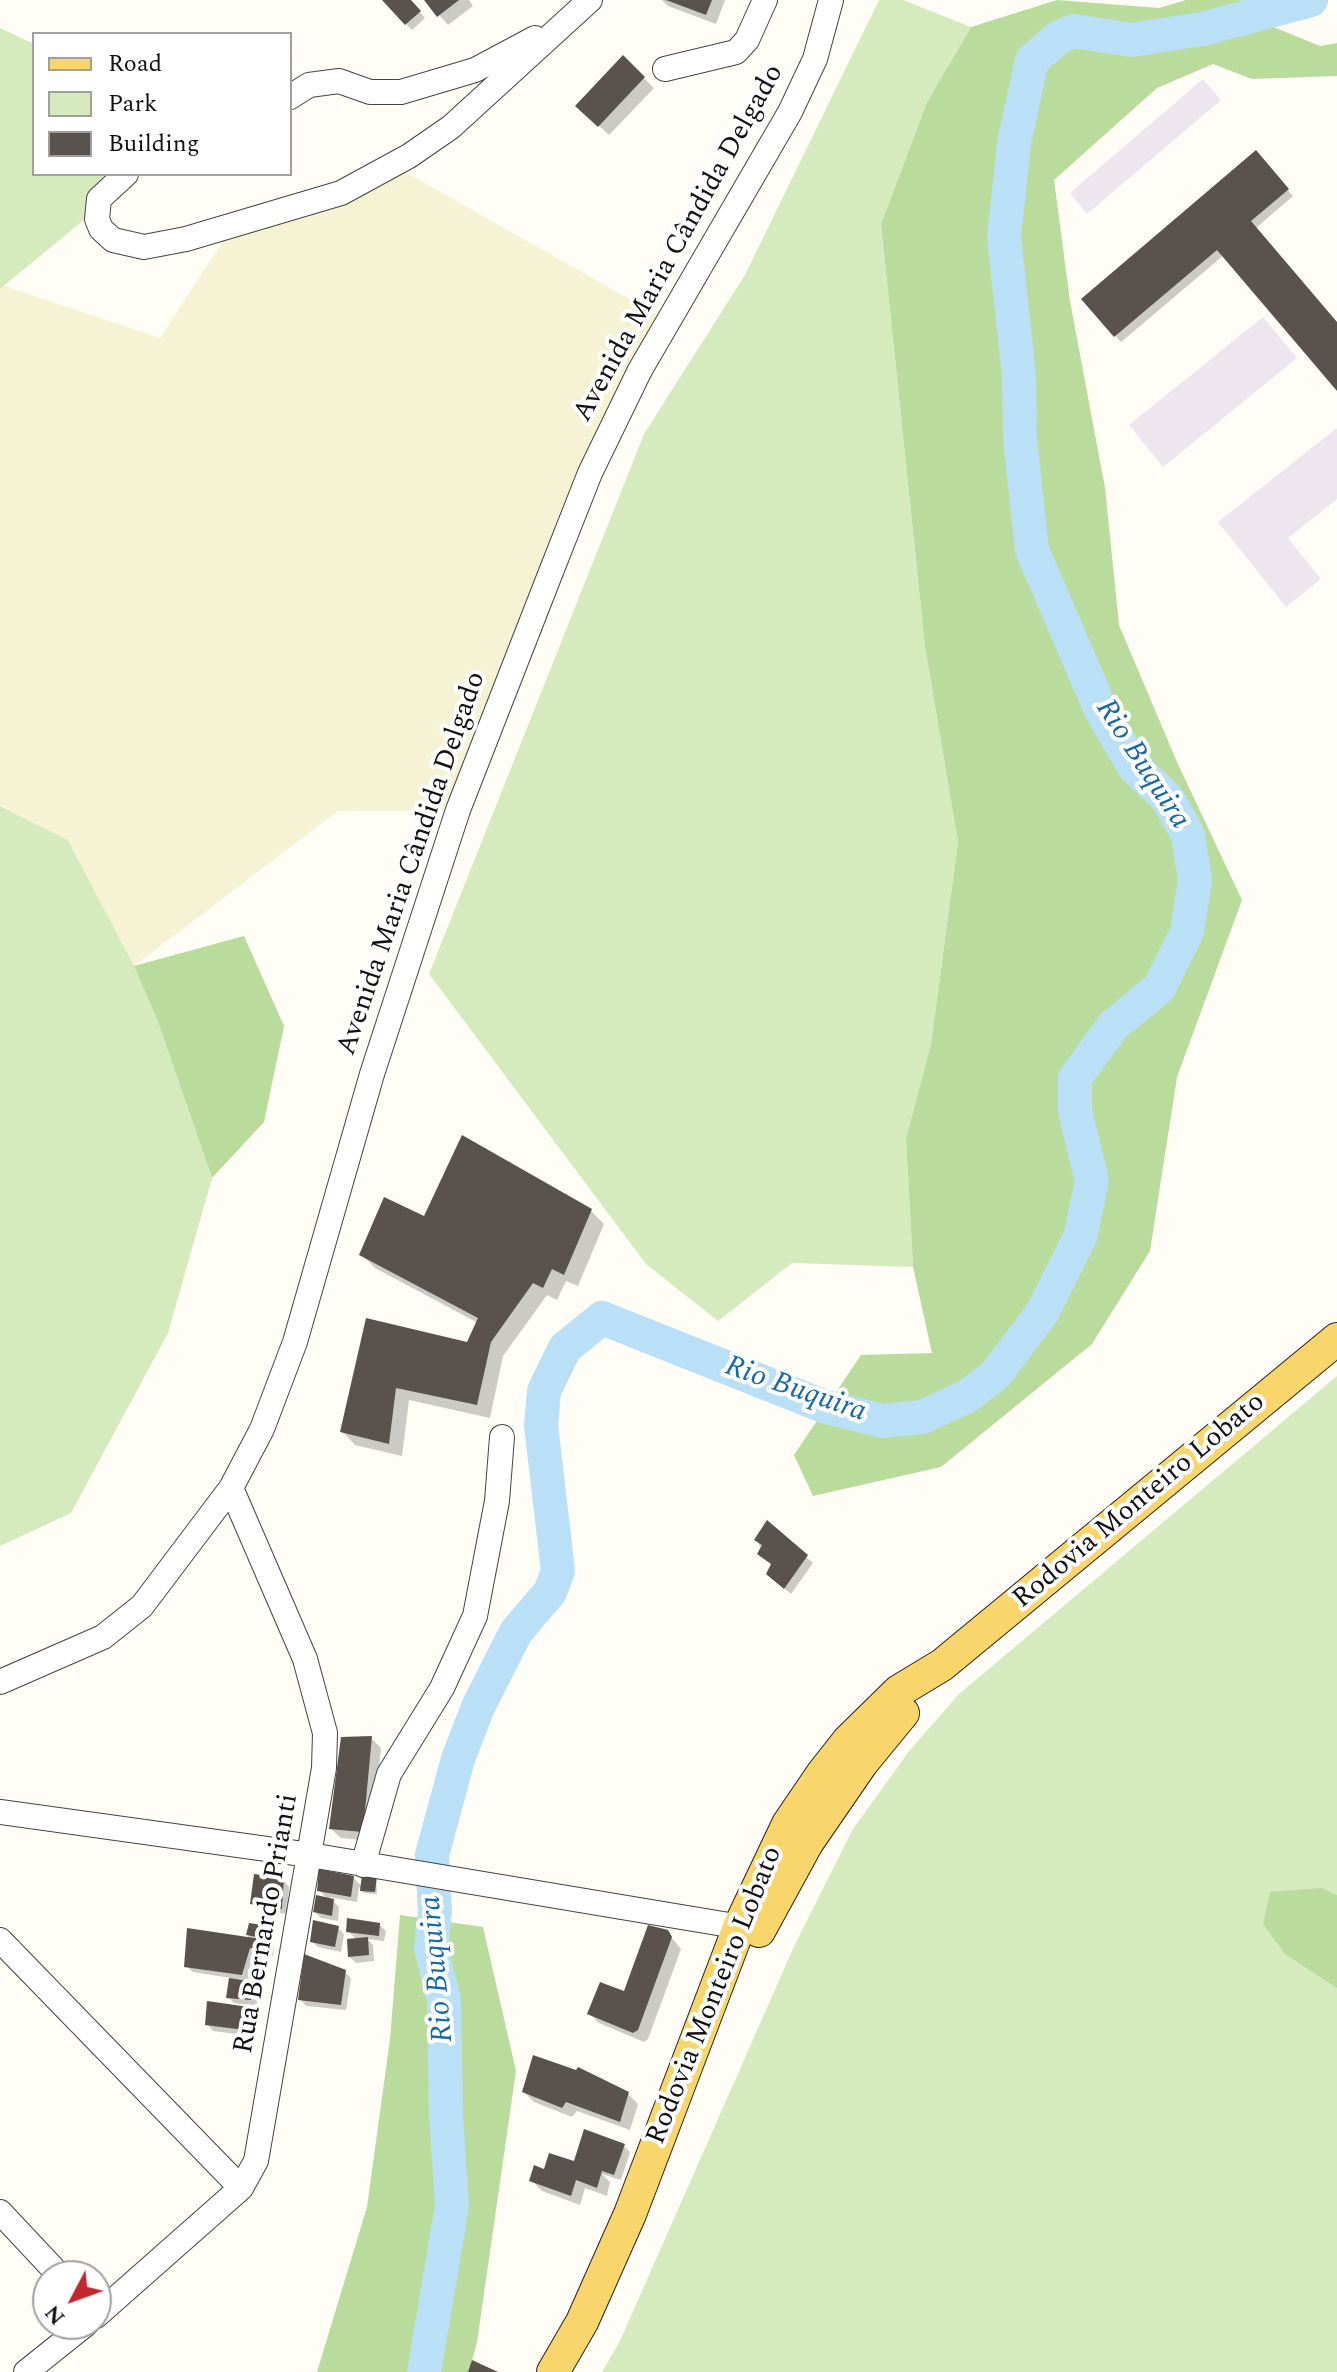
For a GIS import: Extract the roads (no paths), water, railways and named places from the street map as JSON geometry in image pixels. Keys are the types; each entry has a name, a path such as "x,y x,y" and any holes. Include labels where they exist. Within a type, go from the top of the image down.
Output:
{"main road":[{"name":"Rodovia Monteiro Lobato","path":"553,2372 582,2322 630,2214 750,1928 862,1763 942,1665 1337,1339"},
{"name":"Rodovia Monteiro Lobato","path":"574,2372 636,2248 750,1928"}],"street":[{"path":"124,176 103,193 97,219 106,236 128,245 162,246 313,204 341,193 401,160 451,127 590,0"},
{"path":"665,69 736,52 747,40 765,0"},
{"name":"Avenida Maria Cândida Delgado","path":"0,1682 103,1637 142,1606 231,1488 262,1429 295,1342 372,1074 458,810 584,488 640,370 790,112 815,59 831,0"},
{"path":"292,96 309,85 339,81 370,92 401,92 475,70 530,40 560,29"},
{"path":"363,1865 389,1774 442,1688 475,1616 497,1501 502,1437"},
{"name":"Rua Bernardo Prianti","path":"112,2301 241,2188 256,2161 324,1768 325,1733 320,1711 290,1621 231,1488"},
{"path":"0,1812 310,1855 750,1928"},
{"path":"0,1940 241,2188"},
{"path":"0,2212 45,2260"},
{"name":"Rua Bernardo Prianti","path":"26,2372 66,2340"}],"waterway":[{"name":"Rio Buquira","path":"424,2372 452,2206 446,2115 444,2000 431,1948 435,1912 432,1855 458,1759 478,1707 516,1632 550,1592 558,1571 541,1425 544,1391 565,1348 602,1318 826,1407 883,1421 922,1417 966,1397 995,1375 1042,1313 1080,1237 1092,1181 1075,1111 1075,1078 1113,1026 1159,988 1187,932 1195,880 1188,835 1168,799 1134,767 1101,710 1032,550 1020,439 1019,376 1004,237 1014,143 1032,60 1059,37 1074,31 1131,40 1202,29 1311,0"}]}
